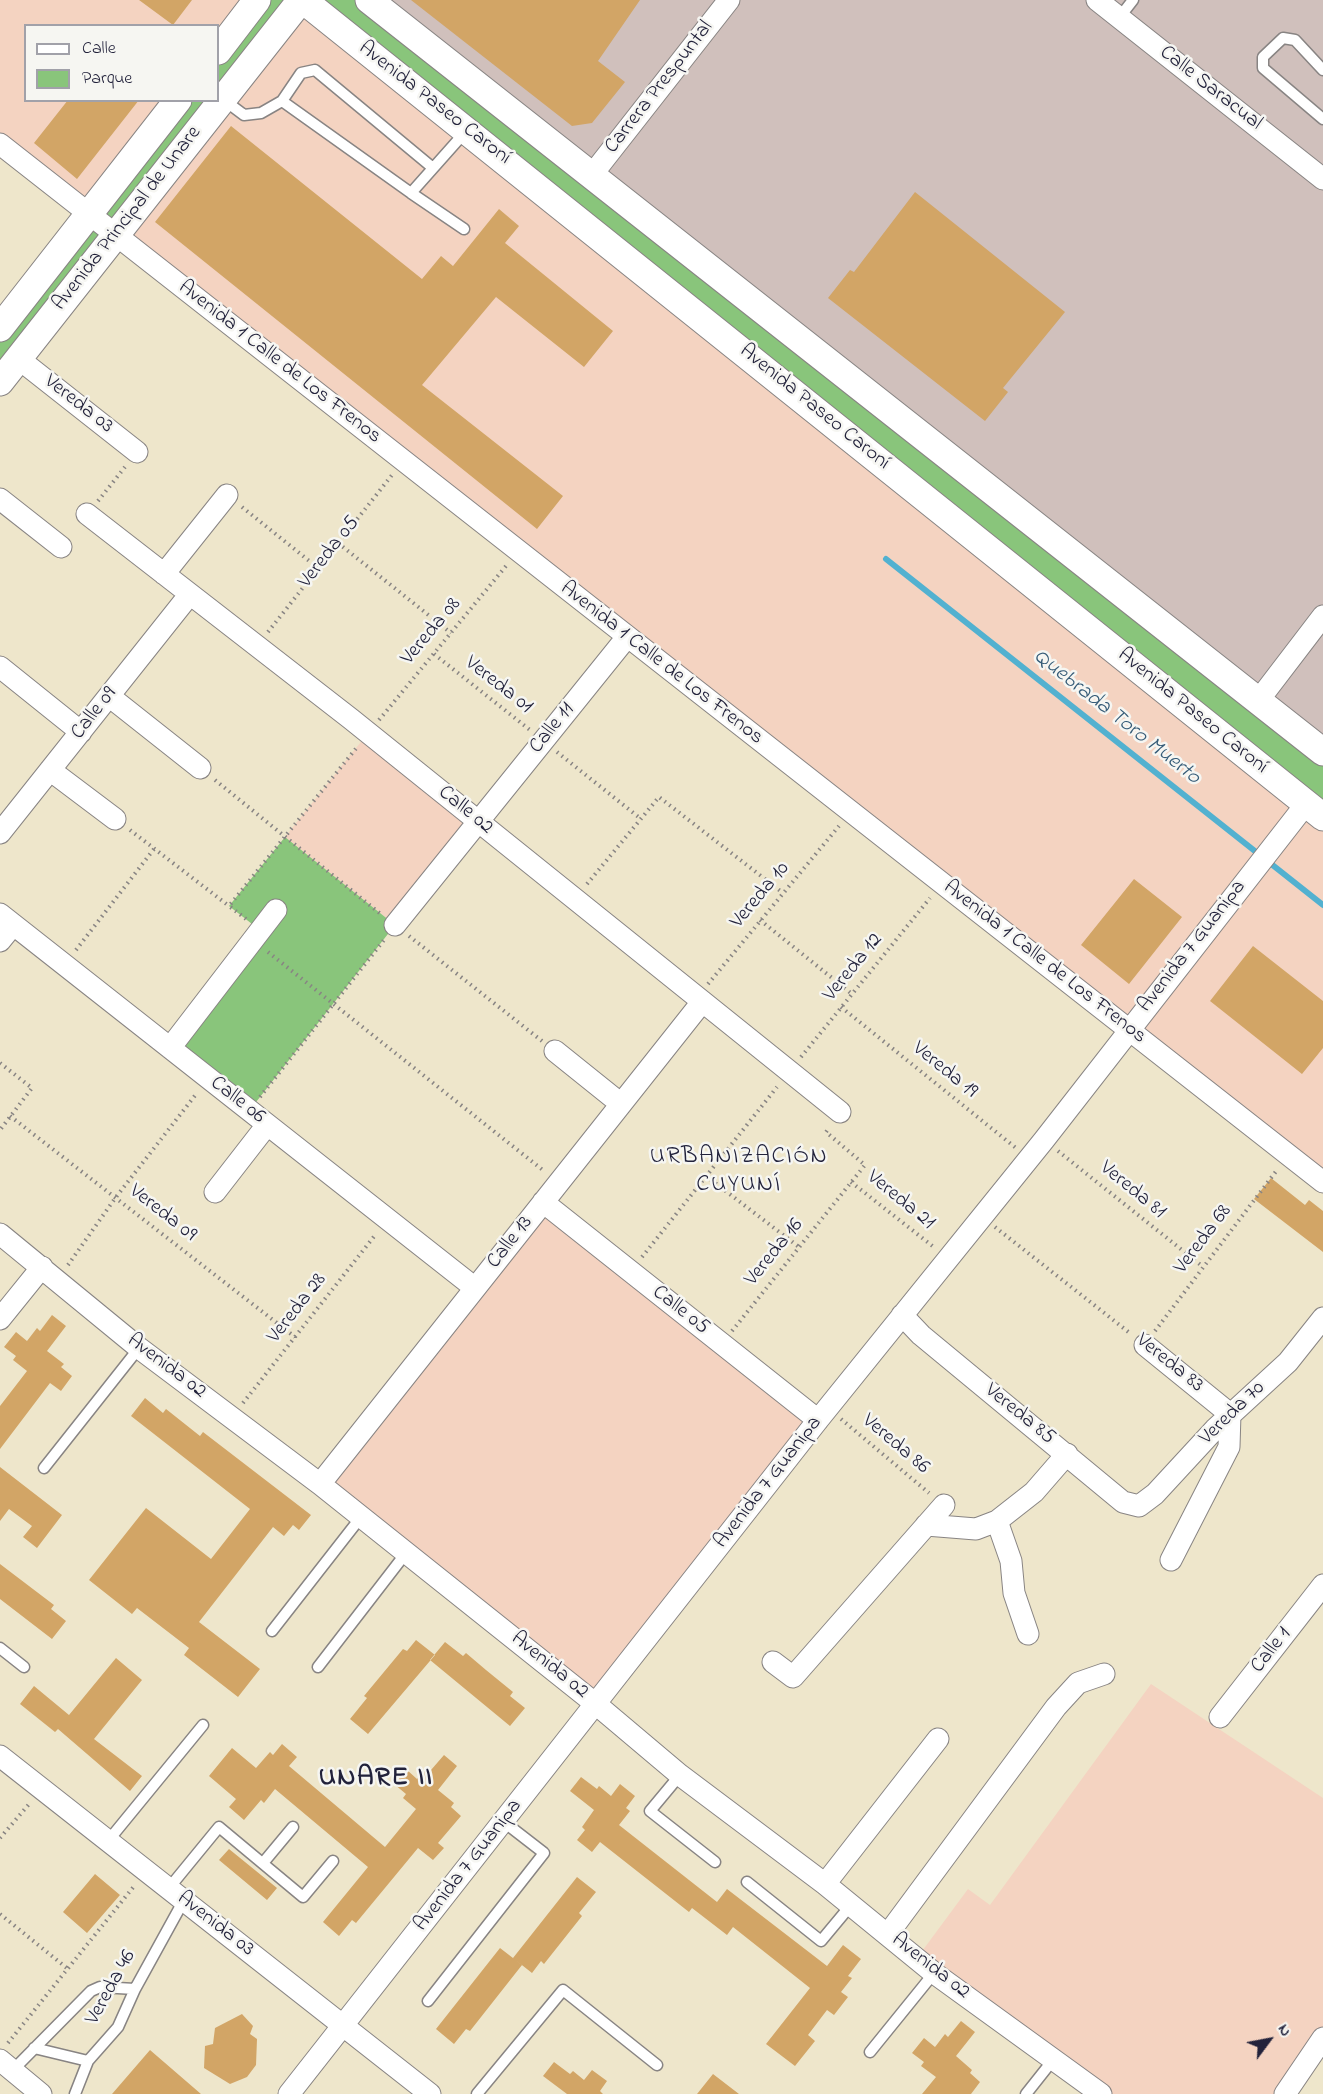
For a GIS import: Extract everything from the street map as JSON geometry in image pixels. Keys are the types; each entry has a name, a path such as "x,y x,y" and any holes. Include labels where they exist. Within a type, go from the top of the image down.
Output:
{"street":[{"path":"219,50 257,0"},
{"name":"Avenida Principal de Unare","path":"0,382 302,0"},
{"name":"Avenida Paseo Caroní","path":"302,0 1315,810"},
{"name":"Avenida Paseo Caroní","path":"369,0 1323,752"},
{"name":"Carrera Prespuntal","path":"591,176 729,0"},
{"name":"Calle Saracual","path":"1096,0 1323,178"},
{"name":"Avenida Principal de Unare","path":"0,328 176,102"},
{"name":"Avenida 1 Calle de Los Frenos","path":"0,144 1323,1182"},
{"name":"Vereda 03","path":"19,359 137,452"},
{"path":"164,574 227,495"},
{"path":"0,499 61,547"},
{"name":"Calle 02","path":"87,514 368,733 840,1112"},
{"name":"Calle 09","path":"2,827 81,732 190,594"},
{"path":"1258,700 1323,616"},
{"name":"Calle 11","path":"395,925 627,637"},
{"path":"0,667 81,732"},
{"path":"108,696 200,768"},
{"path":"50,770 115,819"},
{"name":"Avenida 7 Guanipa","path":"289,2094 597,1705 823,1414 1044,1140 1250,874 1282,835 1315,810"},
{"path":"170,1048 276,910"},
{"path":"0,941 7,919"},
{"name":"Calle 06","path":"7,919 475,1288"},
{"name":"Calle 13","path":"320,1484 702,1002"},
{"path":"555,1051 621,1104"},
{"path":"214,1192 267,1125"},
{"name":"Calle 05","path":"543,1202 722,1344 823,1414"},
{"name":"Avenida 02","path":"0,1234 140,1348 233,1416 320,1484 597,1705 680,1775 825,1884 934,1973 1101,2094"},
{"path":"0,1319 50,1273"},
{"name":"Vereda 85","path":"902,1315 921,1335 1124,1502 1139,1506"},
{"name":"Vereda 70","path":"1139,1506 1155,1494 1230,1414 1320,1330"},
{"name":"Vereda 83","path":"1145,1345 1230,1414"},
{"path":"1171,1560 1229,1447 1230,1414"},
{"path":"926,1525 976,1528 997,1521 1034,1492 1067,1454"},
{"path":"773,1662 793,1677 944,1505"},
{"path":"997,1521 1011,1561 1014,1593 1028,1634"},
{"name":"Calle 1","path":"1220,1717 1323,1585"},
{"path":"888,1934 1056,1707 1078,1683 1104,1674"},
{"path":"825,1884 938,1738"},
{"name":"Avenida 03","path":"0,1756 430,2094"},
{"path":"1285,2094 1323,2038"},
{"path":"6,2058 41,2094"}],"lane":[{"path":"1119,18 1133,0"},
{"path":"1322,66 1295,40 1284,39 1263,57 1263,68 1323,119"},
{"path":"222,99 244,115 261,113 282,101 301,73 315,70 433,168"},
{"path":"282,101 464,229"},
{"path":"411,193 467,130"},
{"path":"44,1468 140,1348"},
{"path":"272,1631 361,1517"},
{"path":"318,1667 406,1553"},
{"path":"0,1648 24,1667"},
{"path":"108,1841 203,1725"},
{"path":"680,1775 650,1811 715,1862"},
{"path":"428,2001 544,1853 504,1822"},
{"name":"Vereda 46","path":"75,2094 88,2061 118,2026 176,1894 219,1827 263,1863"},
{"path":"293,1827 263,1863 303,1897 333,1861"},
{"path":"747,1882 821,1941 851,1905"},
{"path":"870,2052 934,1973"},
{"path":"6,2058 34,2048 91,1991 100,1987 135,1989"},
{"path":"477,2094 563,1990 657,2065"},
{"path":"34,2048 88,2061"},
{"path":"1026,2094 1053,2060"}],"path":[{"name":"Vereda 05","path":"257,646 403,461"},
{"path":"227,495 318,568"},
{"name":"Vereda 01","path":"338,543 451,633"},
{"name":"Vereda 08","path":"229,906 518,551"},
{"name":"Vereda 01","path":"434,654 544,741"},
{"path":"544,741 641,819"},
{"path":"200,768 555,1051"},
{"path":"574,899 659,797 783,892"},
{"name":"Vereda 10","path":"702,1002 708,982 850,812"},
{"path":"115,819 229,906 258,936 334,1004 558,1183"},
{"path":"64,964 154,849"},
{"name":"Vereda 12","path":"630,1271 942,883"},
{"path":"760,920 852,994"},
{"path":"249,1111 395,925"},
{"name":"Vereda 19","path":"842,1007 1029,1158"},
{"path":"0,1063 32,1088 0,1130"},
{"path":"50,1273 116,1197 208,1079"},
{"name":"Vereda 21","path":"840,1112 826,1132 865,1165 851,1182 948,1258"},
{"name":"Vereda 09","path":"10,1116 295,1337"},
{"name":"Vereda 81","path":"1044,1140 1203,1266"},
{"name":"Vereda 68","path":"1145,1345 1288,1155"},
{"path":"706,1176 799,1247"},
{"name":"Vereda 16","path":"722,1344 851,1182"},
{"name":"Vereda 83","path":"982,1216 1145,1345"},
{"name":"Vereda 28","path":"233,1416 387,1220"},
{"name":"Vereda 86","path":"823,1414 944,1505"},
{"path":"0,1838 42,1789"},
{"path":"6,2058 68,1969 147,1871"},
{"path":"0,1914 68,1969"}],"shaded area":[{"path":"0,0 303,0 1323,817 1323,1182 0,144"},
{"path":"369,0 1323,0 1323,752"},
{"path":"368,733 479,822 395,925 285,837"},
{"path":"543,1202 818,1420 597,1705 320,1484"},
{"path":"1151,1684 1323,1798 1323,2038 1285,2094 1101,2094 917,1958 968,1889 990,1905"}],"green space":[{"path":"257,0 301,0 0,382 0,328 177,102 219,102 219,50"},
{"path":"303,0 369,0 1323,752 1323,817"},
{"path":"285,837 395,925 249,1111 170,1048 261,931 229,906"}],"building":[{"path":"139,0 192,0 172,24"},
{"path":"411,0 640,0 598,61 625,82 592,123 572,126"},
{"path":"66,102 137,102 77,179 34,143"},
{"path":"231,126 422,279 441,256 453,266 499,209 519,226 505,243 613,331 584,367 496,297 422,385 563,496 537,529 155,222"},
{"path":"915,192 1065,312 1003,388 1008,392 985,421 828,298 850,270 854,272"},
{"path":"1134,879 1182,917 1129,984 1081,945"},
{"path":"1253,946 1323,1001 1323,1048 1302,1074 1210,1001"},
{"path":"1271,1178 1305,1205 1309,1200 1323,1211 1323,1252 1254,1199"},
{"path":"52,1315 66,1326 47,1351 64,1364 61,1367 72,1376 61,1391 50,1383 0,1449 0,1406 27,1371 13,1360 16,1356 4,1347 16,1332 27,1341 37,1328 40,1331"},
{"path":"145,1398 163,1413 166,1409 200,1436 203,1432 311,1515 299,1530 293,1525 284,1536 273,1527 199,1622 260,1669 238,1697 184,1655 189,1648 137,1608 132,1614 89,1580 146,1508 211,1559 250,1509 131,1416"},
{"path":"0,1467 62,1515 37,1548 23,1537 32,1526 9,1509 0,1521"},
{"path":"0,1564 54,1605 51,1609 66,1621 52,1639 0,1599"},
{"path":"416,1640 435,1655 368,1734 350,1719 367,1698 364,1696 403,1649 407,1651"},
{"path":"445,1642 463,1656 466,1653 513,1692 510,1696 525,1708 510,1726 430,1660"},
{"path":"116,1658 142,1680 94,1739 142,1776 130,1791 58,1729 55,1732 20,1704 34,1686 69,1715"},
{"path":"282,1744 297,1757 289,1766 385,1847 416,1809 403,1798 406,1794 394,1784 407,1770 417,1779 428,1767 431,1770 444,1755 457,1766 438,1790 454,1803 451,1807 461,1816 438,1843 444,1848 433,1860 418,1848 356,1923 352,1920 339,1936 323,1922 368,1867 275,1789 264,1803 261,1800 244,1820 229,1807 236,1799 209,1776 232,1748 256,1768 270,1752 273,1755"},
{"path":"581,1777 597,1789 599,1786 611,1796 620,1784 635,1796 626,1808 630,1811 619,1825 717,1902 727,1889 827,1966 843,1945 861,1959 848,1976 852,1978 841,1992 848,1997 834,2015 827,2010 808,2035 815,2041 795,2066 766,2044 810,1988 733,1927 727,1935 692,1908 689,1912 600,1842 592,1852 577,1840 585,1830 582,1827 594,1810 570,1791"},
{"path":"229,1849 277,1888 267,1900 219,1860"},
{"path":"95,1874 120,1895 87,1933 63,1912"},
{"path":"577,1877 596,1892 579,1913 582,1916 544,1964 541,1961 532,1973 513,1958"},
{"path":"500,1948 522,1965 470,2031 466,2029 454,2044 436,2029"},
{"path":"242,2014 253,2026 250,2034 257,2039 256,2065 247,2077 230,2084 204,2068 205,2046 213,2044 215,2028"},
{"path":"961,2021 975,2032 956,2056 972,2070 970,2073 980,2082 971,2094 922,2094 936,2077 921,2066 924,2062 912,2053 924,2038 935,2047 945,2034 948,2037"},
{"path":"150,2050 201,2094 112,2094"},
{"path":"554,2062 570,2074 573,2071 584,2080 592,2070 607,2081 600,2091 603,2094 567,2094 543,2076"},
{"path":"713,2074 739,2094 697,2094"}],"waterway":[{"name":"Quebrada Toro Muerto","path":"886,559 1323,905"}],"district":[{"name":"URBANIZACIÓN CUYUNÍ","path":"739,1172"},
{"name":"UNARE II","path":"376,1780"}]}
